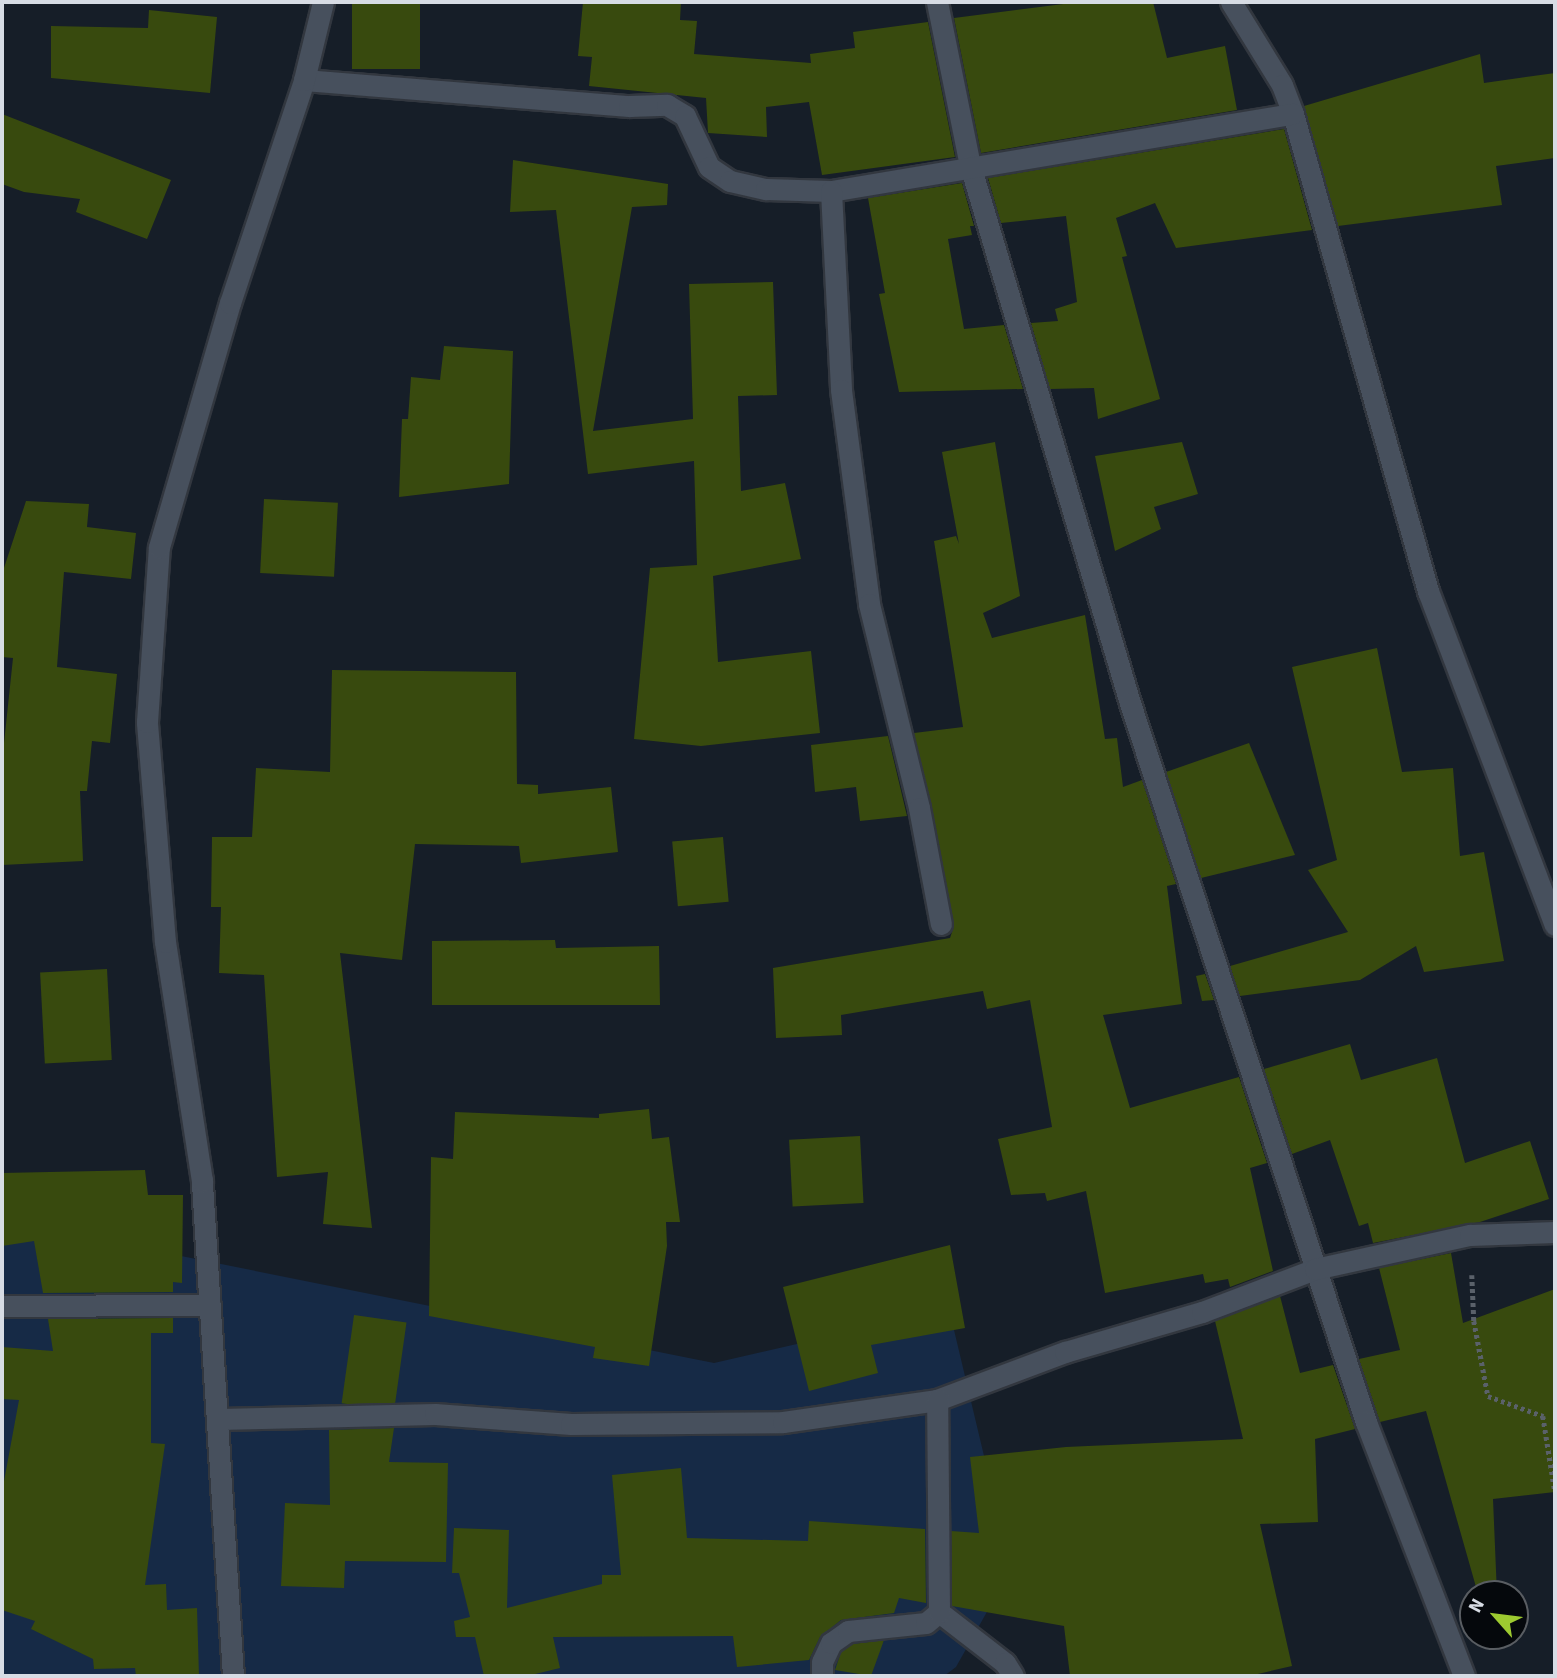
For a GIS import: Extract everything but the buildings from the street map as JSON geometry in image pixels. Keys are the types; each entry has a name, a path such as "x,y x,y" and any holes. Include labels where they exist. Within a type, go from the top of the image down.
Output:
{"street":[{"path":"233,1676 202,1181 165,942 147,722 159,547 230,303 304,80 323,2"},
{"path":"937,2 970,165 1130,703 1366,1422 1464,1676"},
{"path":"1231,2 1282,85 1293,114 1428,591 1555,925"},
{"path":"304,80 629,106 667,105 685,116 709,167 730,181 766,189 831,191 970,165 1293,114"},
{"path":"831,191 841,390 869,604 919,808 941,924"},
{"path":"219,1419 435,1413 571,1424 783,1422 937,1399 1065,1352 1202,1312 1315,1269 1470,1235 1555,1232"},
{"path":"3,1308 210,1306"},
{"path":"937,1399 939,1612"},
{"path":"822,1676 822,1662 831,1643 848,1631 926,1623 939,1612"},
{"path":"939,1612 1005,1663 1013,1676"}],"path":[{"path":"1470,1235 1474,1321 1488,1396 1543,1416 1555,1492"}],"shaded area":[{"path":"2,1237 141,1248 714,1363 949,1309 1011,1569 956,1667 944,1676 2,1676"}]}
